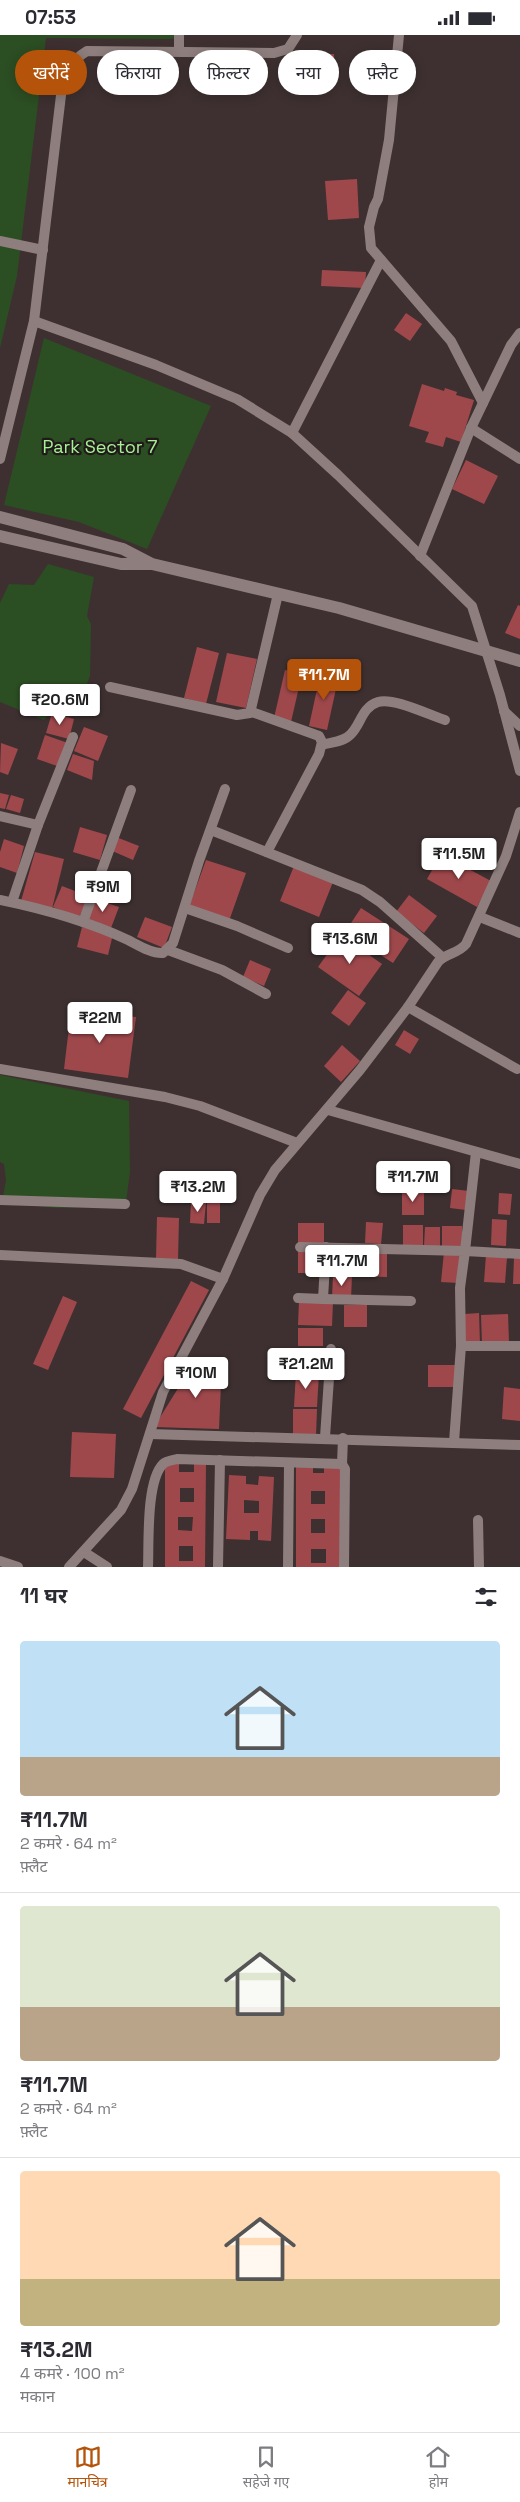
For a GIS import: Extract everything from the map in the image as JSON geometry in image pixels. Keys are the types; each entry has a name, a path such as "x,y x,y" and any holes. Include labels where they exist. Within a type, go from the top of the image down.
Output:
{"street":[{"path":"179,35 180,51"},
{"path":"0,459 34,321 62,87 69,67 76,58 87,51 274,53 288,49 297,35"},
{"path":"399,35 389,140 378,199 374,207 368,234 371,248 451,341 483,403"},
{"path":"0,241 43,250"},
{"path":"292,433 381,260"},
{"path":"34,321 156,365 237,399 292,433 472,606 520,771"},
{"path":"420,556 471,427 512,345 520,333"},
{"path":"471,427 520,459"},
{"path":"0,517 123,549 152,564 339,608 520,661"},
{"path":"0,536 121,565 152,564"},
{"path":"252,711 278,593"},
{"path":"110,687 237,715 252,711 320,736 322,745 267,852"},
{"path":"322,745 343,740 351,735 360,717 378,702 392,702 445,720"},
{"path":"504,711 520,726"},
{"path":"12,902 38,825 72,737"},
{"path":"0,900 108,930 154,952 163,953 173,943 226,789"},
{"path":"83,922 131,790"},
{"path":"68,1567 84,1552 121,1510 132,1489 163,1392 223,1279 260,1195 275,1169 328,1110 408,1007 442,957 462,949 480,917 517,833 520,812"},
{"path":"0,816 38,825"},
{"path":"211,830 362,890 380,902 442,957"},
{"path":"185,908 237,926 288,948"},
{"path":"480,917 520,933"},
{"path":"168,950 222,970 266,994"},
{"path":"408,1007 517,1069"},
{"path":"0,1069 165,1097 200,1106 297,1143"},
{"path":"328,1110 520,1164"},
{"path":"454,1442 461,1346 460,1287 476,1151"},
{"path":"0,1200 125,1204"},
{"path":"300,1247 520,1254"},
{"path":"323,1299 326,1247"},
{"path":"0,1255 181,1264 223,1279"},
{"path":"298,1298 411,1301"},
{"path":"461,1346 520,1346"},
{"path":"325,1437 327,1380 331,1349"},
{"path":"150,1434 325,1437 520,1445"},
{"path":"343,1438 342,1464 346,1469 344,1567"},
{"path":"148,1567 154,1485 156,1474 164,1463 178,1459 289,1464 342,1464"},
{"path":"218,1567 220,1460"},
{"path":"288,1567 289,1464"},
{"path":"478,1520 479,1567"},
{"path":"84,1552 107,1567"},
{"path":"0,1561 18,1567"}],"green space":[{"path":"0,35 187,35 170,39 46,38 45,50 15,50 15,95 39,95 17,276 0,348"},
{"name":"Park Sector 7","path":"44,338 211,406 147,549 79,522 4,505"},
{"path":"48,564 94,577 87,616 91,624 90,676 76,710 52,710 44,720 0,702 0,603 9,584 34,585"},
{"path":"0,1075 129,1101 130,1172 126,1202 123,1206 57,1208 2,1202 6,1180 4,1164 0,1162"}],"building":[{"path":"357,179 359,218 328,220 325,181"},
{"path":"322,270 366,272 365,288 321,286"},
{"path":"406,313 422,324 410,341 394,330"},
{"path":"422,384 444,391 445,388 457,392 456,395 474,400 461,442 446,437 443,447 425,442 429,432 409,426"},
{"path":"466,460 498,476 484,504 452,489"},
{"path":"518,605 520,606 520,639 505,633"},
{"path":"197,647 219,653 206,704 184,698"},
{"path":"227,653 257,659 246,708 216,702"},
{"path":"285,670 302,674 291,722 274,718"},
{"path":"321,671 339,675 327,730 309,726"},
{"path":"52,713 74,719 69,739 46,733"},
{"path":"84,727 108,736 98,761 74,751"},
{"path":"45,735 68,743 60,767 37,759"},
{"path":"1,743 18,749 8,775 0,772"},
{"path":"73,754 94,761 92,780 67,770"},
{"path":"0,793 9,795 5,809 0,808"},
{"path":"11,795 24,799 20,813 6,809"},
{"path":"80,827 107,835 100,860 73,852"},
{"path":"116,837 139,846 133,860 110,850"},
{"path":"4,839 24,846 17,873 0,867 0,852"},
{"path":"35,852 64,859 52,909 21,901"},
{"path":"441,854 491,881 477,907 427,879"},
{"path":"206,860 246,873 229,921 189,907"},
{"path":"294,866 333,882 319,917 280,901"},
{"path":"62,886 88,896 79,918 53,907"},
{"path":"409,895 437,916 424,933 396,912"},
{"path":"95,899 119,907 111,928 88,919"},
{"path":"361,908 409,939 393,963 345,932"},
{"path":"145,917 172,927 164,948 137,937"},
{"path":"82,927 113,934 108,955 77,947"},
{"path":"341,935 382,964 359,996 318,967"},
{"path":"250,960 271,969 264,986 243,977"},
{"path":"348,990 366,1003 349,1026 331,1013"},
{"path":"74,1012 136,1017 128,1078 64,1069 70,1019"},
{"path":"404,1030 419,1039 410,1054 395,1045"},
{"path":"342,1045 360,1061 341,1082 324,1066"},
{"path":"452,1189 469,1191 466,1210 450,1208"},
{"path":"402,1191 424,1192 424,1215 402,1215"},
{"path":"499,1193 512,1194 510,1215 498,1214"},
{"path":"191,1202 206,1202 204,1224 190,1223"},
{"path":"207,1202 220,1202 220,1223 207,1223"},
{"path":"157,1217 179,1218 178,1260 156,1259"},
{"path":"492,1219 507,1220 506,1246 491,1245"},
{"path":"366,1222 383,1223 381,1244 365,1243"},
{"path":"298,1223 324,1223 324,1245 298,1245"},
{"path":"403,1225 423,1225 423,1246 403,1246"},
{"path":"442,1226 462,1226 462,1248 442,1247"},
{"path":"425,1227 440,1227 440,1247 424,1246"},
{"path":"298,1250 320,1250 320,1273 298,1273"},
{"path":"328,1251 354,1252 353,1274 328,1273"},
{"path":"356,1251 387,1252 387,1277 355,1276"},
{"path":"444,1252 462,1253 459,1283 441,1282"},
{"path":"486,1255 507,1257 505,1283 484,1282"},
{"path":"514,1258 520,1259 520,1284 513,1284"},
{"path":"333,1275 352,1275 351,1299 332,1298"},
{"path":"191,1281 209,1290 141,1418 123,1409"},
{"path":"63,1296 77,1302 48,1370 33,1364"},
{"path":"299,1301 333,1302 332,1326 298,1325"},
{"path":"344,1305 367,1305 367,1327 344,1327"},
{"path":"479,1313 480,1344 465,1344 465,1314"},
{"path":"508,1314 509,1343 482,1344 481,1315"},
{"path":"298,1328 323,1328 323,1346 298,1346"},
{"path":"298,1348 320,1348 320,1371 298,1371"},
{"path":"195,1361 222,1361 219,1429 154,1427"},
{"path":"428,1365 456,1365 456,1387 428,1387"},
{"path":"296,1372 319,1373 317,1407 294,1407"},
{"path":"504,1387 520,1389 520,1421 502,1419"},
{"path":"293,1409 317,1409 316,1436 293,1435"},
{"path":"72,1432 116,1434 114,1478 70,1477"},
{"path":"165,1463 179,1463 179,1472 194,1472 194,1463 206,1463 205,1567 165,1567","holes":["180,1488 194,1488 194,1502 180,1502","178,1517 193,1517 192,1531 178,1530","179,1546 193,1546 193,1561 179,1561"]},
{"path":"296,1465 313,1466 313,1473 324,1473 324,1466 342,1466 341,1567 296,1567","holes":["311,1491 325,1491 325,1504 311,1504","311,1519 325,1519 325,1533 311,1533","311,1549 326,1549 326,1563 311,1563"]},
{"path":"229,1475 246,1476 246,1484 258,1485 259,1476 274,1477 271,1541 258,1540 258,1531 250,1531 250,1540 226,1539","holes":["244,1500 259,1501 259,1513 244,1513"]}]}
